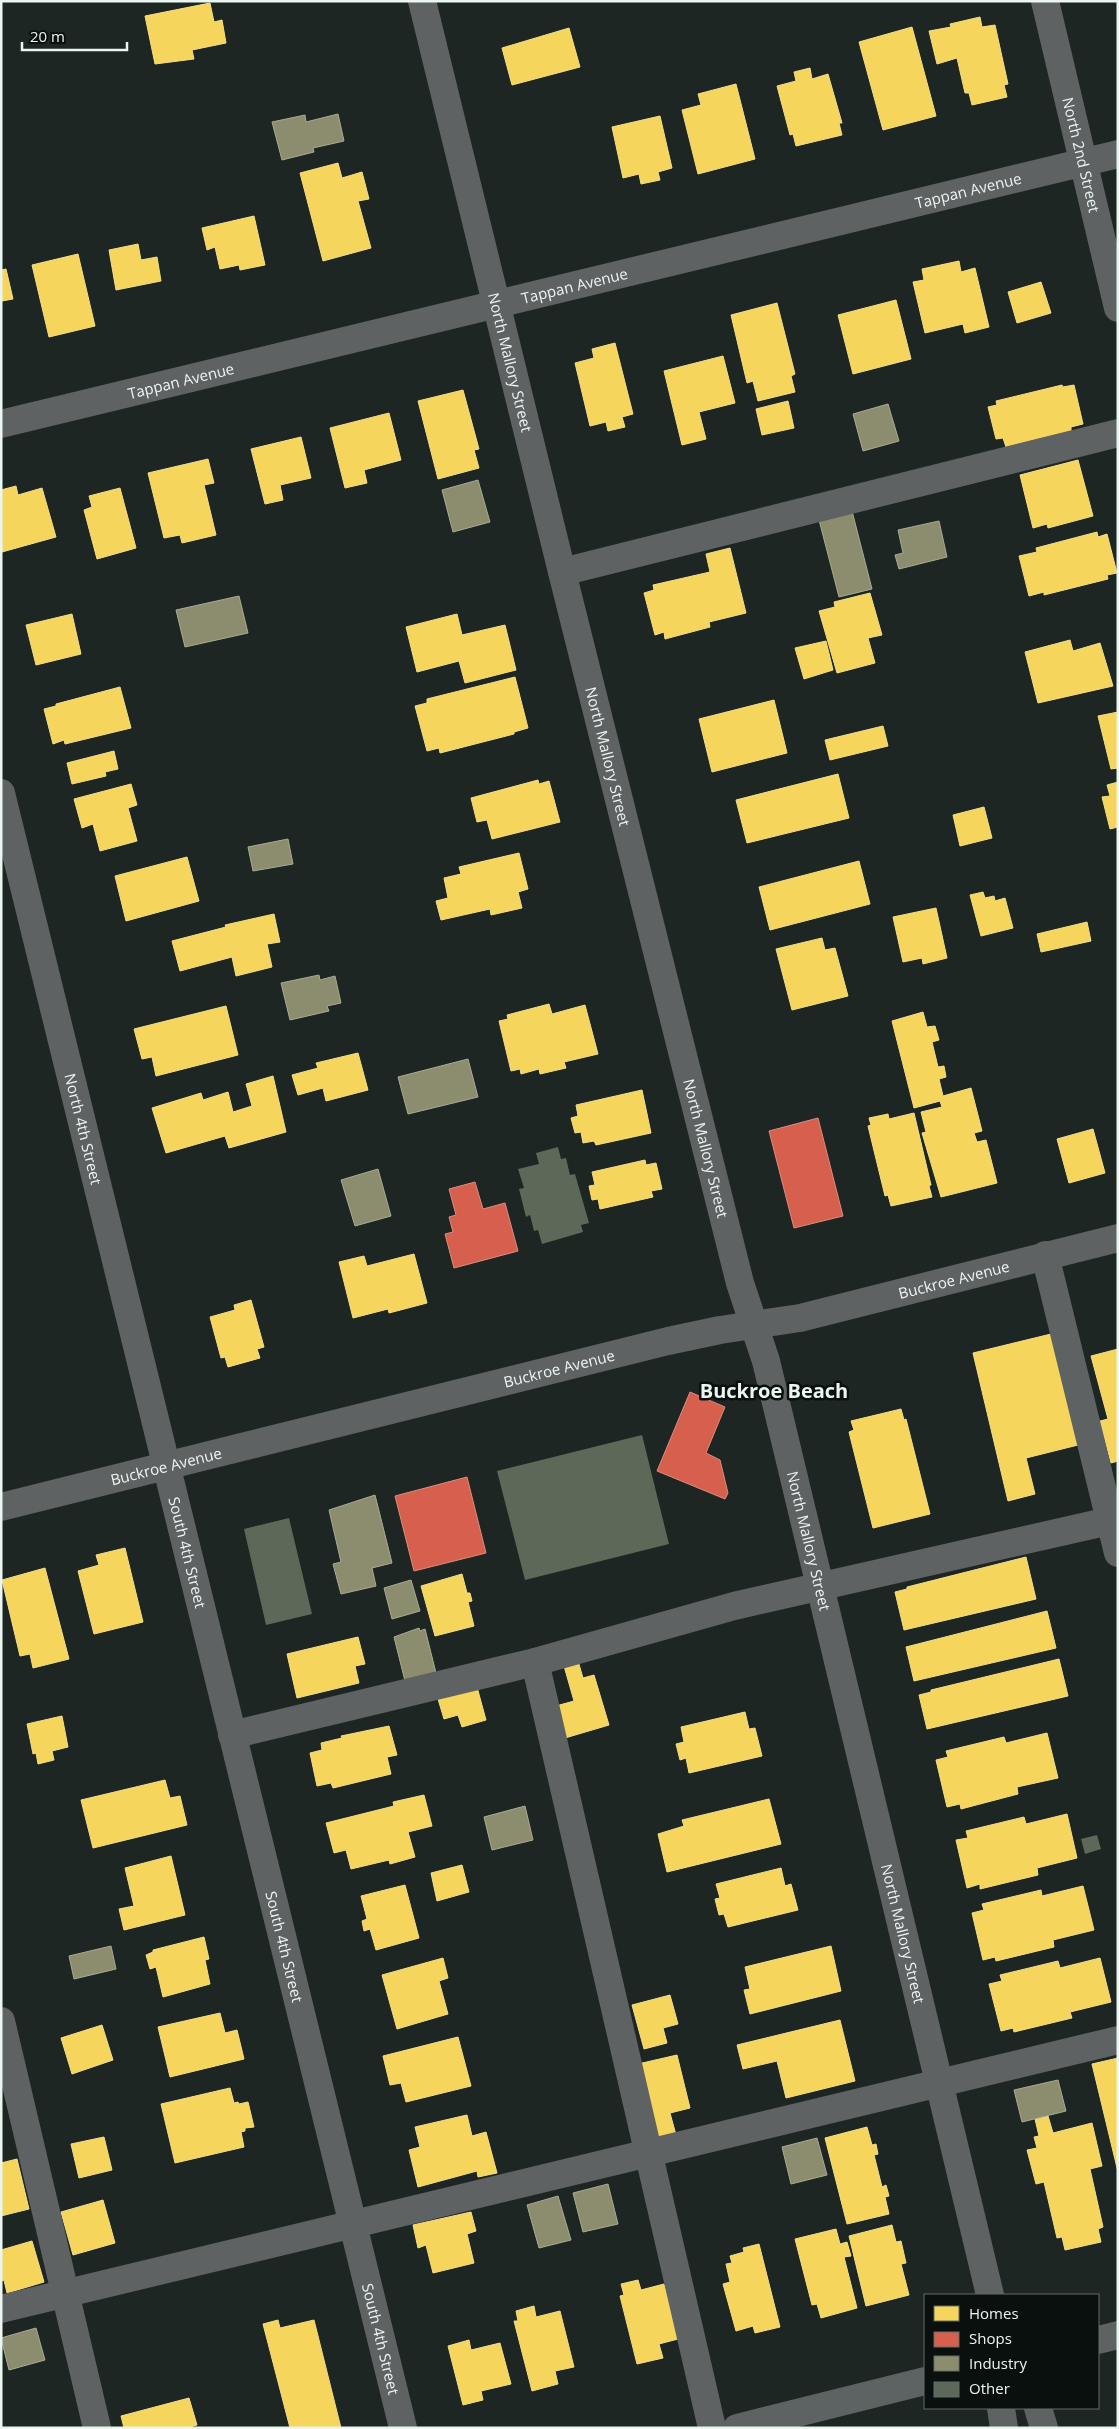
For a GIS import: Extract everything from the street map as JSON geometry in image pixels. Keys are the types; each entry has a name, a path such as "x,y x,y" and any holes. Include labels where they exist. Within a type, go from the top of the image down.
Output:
{"main road":[{"path":"737,2428 924,2381"},
{"path":"1001,2409 1004,2428"},
{"path":"1038,2409 1044,2428"}],"street":[{"name":"North Mallory Street","path":"422,1 562,572 740,1283 766,1361 990,2294"},
{"name":"North 2nd Street","path":"1045,1 1118,308"},
{"name":"Tappan Avenue","path":"1,424 1118,154"},
{"path":"562,572 1118,433"},
{"name":"North 4th Street","path":"1,793 166,1466"},
{"name":"Buckroe Avenue","path":"1,1507 668,1342 800,1318 1118,1238"},
{"path":"1045,1255 1114,1520 1118,1554"},
{"name":"South 4th Street","path":"166,1466 404,2428"},
{"path":"232,1735 535,1662 734,1606 819,1585 1114,1520"},
{"path":"535,1662 712,2428"},
{"path":"1,2021 97,2428"},
{"path":"1,2309 1118,2040"},
{"path":"1099,2340 1118,2335"}],"building: Homes":[{"path":"210,3 214,22 222,20 226,43 192,50 194,59 155,64 145,16"},
{"path":"980,17 982,27 995,25 1008,84 1004,85 1007,97 972,105 969,93 965,93 957,58 937,64 929,31 951,27 950,24"},
{"path":"912,27 936,116 883,130 859,42"},
{"path":"569,28 580,67 512,85 502,48"},
{"path":"810,68 812,79 828,74 842,123 839,123 842,135 796,146 793,134 790,135 777,86 796,81 794,72"},
{"path":"736,84 755,159 698,174 682,110 701,105 698,94"},
{"path":"660,116 672,168 658,172 660,180 641,184 639,174 623,178 612,127"},
{"path":"338,163 342,178 362,172 369,199 358,201 371,248 323,261 300,173"},
{"path":"254,216 265,265 240,270 239,265 220,269 215,247 207,250 202,228"},
{"path":"138,244 141,260 157,257 161,281 116,290 109,250"},
{"path":"78,254 95,326 49,337 32,265"},
{"path":"959,261 961,272 975,268 989,327 965,333 963,324 925,333 913,282 924,280 922,269"},
{"path":"6,269 13,299 2,301 1,270"},
{"path":"1041,282 1051,313 1017,323 1008,292"},
{"path":"896,300 911,359 853,374 838,315"},
{"path":"777,303 795,374 791,376 795,392 758,401 753,381 747,383 731,315"},
{"path":"615,343 633,414 622,417 625,427 608,431 606,422 590,426 575,363 594,358 592,349"},
{"path":"723,356 735,403 699,412 706,439 682,445 664,371"},
{"path":"1062,385 1063,387 1074,385 1083,424 1071,427 1071,431 1006,447 1003,438 996,439 988,407 997,405 996,401"},
{"path":"463,390 479,449 474,450 479,468 438,479 418,401"},
{"path":"788,401 794,428 762,435 756,409"},
{"path":"389,413 401,460 364,470 367,483 345,488 330,428"},
{"path":"301,437 311,478 280,485 283,500 265,504 251,449"},
{"path":"208,459 214,483 204,485 216,535 182,543 180,535 164,538 148,473"},
{"path":"1078,460 1093,516 1048,528 1047,524 1033,528 1020,475"},
{"path":"16,486 18,495 42,488 56,537 2,552 1,490"},
{"path":"120,488 136,548 97,559 84,510 92,507 89,496"},
{"path":"1097,532 1098,537 1107,534 1117,573 1107,575 1108,579 1044,595 1044,592 1029,596 1019,556 1037,552 1036,548"},
{"path":"730,548 746,613 709,622 710,627 665,639 664,632 655,635 644,593 654,590 653,585 710,572 706,554"},
{"path":"870,593 882,635 868,638 875,663 837,673 819,611 835,607 834,602"},
{"path":"72,614 81,654 36,665 26,625"},
{"path":"457,614 462,635 505,625 516,670 465,683 459,661 417,672 406,627"},
{"path":"1070,640 1073,651 1100,643 1113,686 1038,703 1025,652"},
{"path":"826,641 833,670 804,679 795,648"},
{"path":"515,677 528,728 514,732 514,734 440,753 439,748 427,751 415,706 427,703 427,699"},
{"path":"120,687 131,728 65,744 64,740 53,744 44,709"},
{"path":"774,700 787,753 712,772 699,719"},
{"path":"1118,712 1118,768 1111,769 1098,716"},
{"path":"883,726 888,746 830,760 825,740"},
{"path":"114,751 118,769 105,772 106,776 72,784 67,763"},
{"path":"838,774 849,818 747,843 736,800"},
{"path":"538,780 539,784 549,781 560,822 492,839 487,820 477,822 471,798"},
{"path":"1118,782 1118,827 1110,829 1102,797 1110,796 1107,785"},
{"path":"131,784 137,805 128,808 137,841 100,851 93,824 82,828 74,799"},
{"path":"984,807 992,838 960,846 953,815"},
{"path":"519,853 528,889 518,892 522,908 491,915 490,909 441,920 436,901 448,898 444,878 461,874 459,867"},
{"path":"187,857 199,901 126,921 115,876"},
{"path":"859,861 870,904 770,930 759,887"},
{"path":"983,892 985,898 994,896 995,901 1005,898 1013,928 981,936 970,895"},
{"path":"936,908 947,958 923,964 922,958 903,962 893,917"},
{"path":"274,914 280,942 267,944 272,967 236,976 232,957 180,971 172,941 226,927 225,925"},
{"path":"1087,922 1091,941 1041,952 1037,934"},
{"path":"822,938 825,950 835,948 848,996 792,1010 776,949"},
{"path":"549,1004 552,1014 585,1005 598,1054 564,1062 566,1068 540,1074 539,1069 521,1074 520,1069 511,1071 499,1021 508,1019 507,1015"},
{"path":"226,1006 238,1055 156,1076 152,1057 142,1059 134,1029"},
{"path":"923,1012 927,1027 935,1026 939,1040 932,1042 938,1067 944,1066 946,1077 939,1079 943,1096 971,1088 982,1131 974,1133 977,1142 986,1140 997,1183 941,1197 922,1133 926,1132 921,1112 942,1107 940,1101 914,1108 892,1021"},
{"path":"358,1053 368,1090 326,1101 323,1088 298,1095 292,1075 318,1068 316,1063"},
{"path":"273,1076 286,1132 229,1148 225,1136 166,1153 152,1108 201,1093 203,1100 228,1092 233,1112 252,1106 246,1084"},
{"path":"642,1090 651,1133 596,1145 594,1141 583,1143 581,1132 575,1133 571,1118 578,1116 576,1105"},
{"path":"914,1113 931,1185 929,1186 932,1197 891,1206 888,1195 885,1196 868,1126 871,1125 869,1118 888,1114 889,1119"},
{"path":"1093,1129 1105,1173 1069,1183 1057,1139"},
{"path":"645,1160 646,1165 656,1163 662,1189 651,1191 653,1197 600,1209 598,1199 592,1200 589,1186 595,1185 592,1172"},
{"path":"414,1254 427,1303 389,1313 388,1309 353,1318 339,1262 364,1256 367,1266"},
{"path":"251,1300 264,1347 257,1349 260,1358 228,1367 225,1357 221,1358 210,1317 235,1310 234,1305"},
{"path":"1051,1334 1078,1445 1026,1458 1035,1494 1008,1501 973,1353"},
{"path":"1118,1349 1118,1461 1111,1463 1100,1421 1108,1419 1091,1356"},
{"path":"901,1409 904,1420 906,1419 930,1514 873,1528 849,1432 854,1430 851,1421"},
{"path":"125,1548 143,1622 94,1634 78,1571 99,1565 96,1555"},
{"path":"1026,1557 1036,1599 904,1630 895,1592 907,1589 907,1587"},
{"path":"45,1568 69,1659 33,1668 30,1654 20,1656 2,1580"},
{"path":"462,1574 467,1593 470,1593 472,1601 468,1602 474,1626 435,1636 421,1586"},
{"path":"1047,1611 1056,1648 914,1681 906,1647"},
{"path":"358,1637 365,1664 355,1666 359,1683 297,1698 287,1654"},
{"path":"1059,1659 1068,1696 927,1729 919,1695 931,1692 931,1690"},
{"path":"578,1661 583,1678 594,1675 609,1725 565,1738 556,1706 574,1701 564,1666"},
{"path":"477,1687 486,1720 462,1727 458,1715 444,1719 438,1699"},
{"path":"745,1712 749,1729 755,1728 762,1756 689,1773 686,1758 680,1760 676,1744 684,1742 681,1727"},
{"path":"62,1716 68,1747 52,1751 54,1760 38,1764 36,1753 33,1754 27,1724"},
{"path":"389,1726 397,1755 387,1757 391,1774 333,1788 331,1783 317,1786 310,1753 322,1750 321,1743 342,1738 341,1736"},
{"path":"1047,1733 1058,1778 1017,1787 1018,1794 961,1809 960,1804 947,1807 936,1760 948,1757 946,1751 1004,1737 1006,1743"},
{"path":"165,1780 170,1798 180,1796 187,1825 93,1848 81,1800"},
{"path":"424,1795 432,1826 408,1832 415,1857 390,1864 389,1860 351,1869 346,1850 334,1853 326,1823 394,1806 393,1802"},
{"path":"769,1799 781,1844 667,1872 658,1834 684,1826 682,1820"},
{"path":"1067,1814 1077,1858 1037,1868 1038,1875 980,1889 980,1884 967,1888 956,1840 968,1838 966,1831 1024,1817 1026,1824"},
{"path":"171,1856 185,1915 124,1930 119,1909 134,1906 125,1868"},
{"path":"462,1865 469,1892 437,1901 431,1873"},
{"path":"781,1868 785,1886 791,1884 798,1910 728,1927 724,1914 719,1915 715,1899 720,1898 716,1884"},
{"path":"405,1885 419,1938 376,1950 370,1929 364,1931 362,1921 367,1919 361,1896"},
{"path":"1083,1886 1094,1930 1053,1940 1054,1947 996,1961 995,1957 983,1960 972,1913 984,1910 982,1904 1041,1890 1042,1896"},
{"path":"204,1937 209,1959 205,1960 210,1984 163,1997 156,1967 150,1969 146,1955 153,1952 153,1950"},
{"path":"831,1946 841,1991 750,2014 744,1990 750,1989 745,1967"},
{"path":"443,1958 448,1978 439,1981 448,2014 397,2029 382,1975"},
{"path":"1100,1958 1111,2002 1070,2012 1072,2018 1014,2032 1013,2028 1001,2031 989,1984 1002,1981 1000,1975 1058,1961 1060,1968"},
{"path":"670,1995 678,2024 663,2028 667,2043 644,2049 632,2005"},
{"path":"220,2013 225,2033 237,2030 244,2059 170,2077 158,2027"},
{"path":"840,2020 855,2081 786,2098 777,2061 743,2069 737,2045"},
{"path":"102,2025 113,2060 72,2074 61,2038"},
{"path":"458,2037 471,2086 406,2102 401,2083 390,2085 383,2056"},
{"path":"677,2055 690,2108 670,2113 676,2135 657,2140 638,2064"},
{"path":"1118,2058 1118,2172 1092,2064"},
{"path":"230,2088 234,2103 248,2102 254,2127 245,2128 245,2131 241,2132 244,2147 175,2163 161,2104"},
{"path":"467,2115 472,2136 486,2132 497,2173 478,2177 477,2171 418,2187 409,2150 420,2147 415,2127"},
{"path":"1048,2116 1053,2133 1092,2123 1102,2166 1090,2169 1103,2227 1098,2229 1101,2242 1065,2250 1062,2237 1057,2238 1044,2182 1036,2184 1027,2150 1037,2148 1034,2137 1039,2136 1035,2119"},
{"path":"867,2127 872,2145 876,2144 878,2154 874,2155 882,2187 886,2185 889,2196 885,2197 889,2214 847,2224 825,2138"},
{"path":"104,2137 112,2170 79,2178 71,2144"},
{"path":"17,2159 29,2209 1,2216 1,2163"},
{"path":"103,2200 115,2243 73,2255 61,2212"},
{"path":"471,2212 476,2231 467,2234 474,2263 433,2273 426,2245 418,2248 413,2225"},
{"path":"892,2225 896,2242 901,2241 906,2263 901,2264 909,2295 866,2306 849,2236"},
{"path":"836,2229 840,2244 847,2242 851,2256 844,2257 857,2308 821,2318 817,2304 812,2305 795,2239"},
{"path":"32,2241 44,2282 7,2293 4,2280 1,2281 1,2250"},
{"path":"759,2244 780,2327 755,2333 753,2326 736,2331 723,2284 730,2282 726,2264 732,2263 730,2256 744,2252 743,2248"},
{"path":"638,2280 641,2290 664,2284 678,2339 659,2344 663,2358 637,2364 620,2296 624,2295 621,2284"},
{"path":"534,2306 536,2317 560,2311 574,2367 555,2371 558,2384 532,2391 514,2321 518,2321 516,2311"},
{"path":"278,2320 280,2328 314,2320 341,2428 290,2428 263,2324"},
{"path":"469,2340 471,2350 500,2343 511,2384 481,2391 483,2400 463,2405 448,2346"},
{"path":"189,2398 197,2425 186,2428 124,2428 121,2416"}],"building: Shops":[{"path":"818,1118 843,1216 794,1228 769,1131"},
{"path":"475,1182 483,1209 505,1203 518,1251 454,1268 445,1234 453,1232 449,1217 456,1215 449,1189"},
{"path":"690,1392 725,1407 706,1453 720,1460 728,1493 725,1499 657,1471"},
{"path":"467,1477 486,1553 414,1571 395,1496"}],"building: Industry":[{"path":"338,114 344,141 313,148 314,152 282,160 272,122 305,115 306,122"},
{"path":"888,404 899,441 863,451 853,414"},
{"path":"478,480 490,522 453,532 442,490"},
{"path":"852,511 872,589 839,597 819,520"},
{"path":"939,521 947,557 899,569 895,555 903,553 898,530"},
{"path":"239,596 248,633 185,647 176,610"},
{"path":"288,839 293,864 253,871 248,847"},
{"path":"319,975 320,980 335,976 341,1003 327,1006 329,1011 290,1020 281,983"},
{"path":"468,1059 478,1097 408,1114 398,1077"},
{"path":"378,1169 391,1216 355,1226 341,1180"},
{"path":"375,1495 392,1563 372,1568 376,1586 341,1594 333,1564 341,1562 329,1510"},
{"path":"411,1580 420,1611 392,1619 384,1588"},
{"path":"419,1628 420,1631 425,1629 436,1673 405,1681 394,1637"},
{"path":"525,1806 533,1840 492,1850 484,1817"},
{"path":"111,1946 116,1969 74,1979 69,1956"},
{"path":"1058,2080 1066,2111 1022,2122 1014,2090"},
{"path":"817,2138 827,2175 791,2184 782,2147"},
{"path":"608,2184 618,2224 583,2232 573,2193"},
{"path":"558,2196 571,2240 539,2248 527,2205"},
{"path":"36,2328 45,2360 9,2370 1,2338"}],"building: Other":[{"path":"558,1147 561,1159 566,1158 570,1175 575,1174 589,1223 581,1225 583,1232 542,1244 538,1230 534,1231 530,1215 526,1217 519,1189 524,1188 518,1169 539,1164 536,1153"},
{"path":"642,1435 669,1544 525,1580 497,1471"},
{"path":"289,1518 312,1614 266,1625 244,1529"},
{"path":"1097,1835 1101,1849 1085,1854 1081,1839"}],"district":[{"name":"Buckroe Beach","path":"774,1390"}]}
